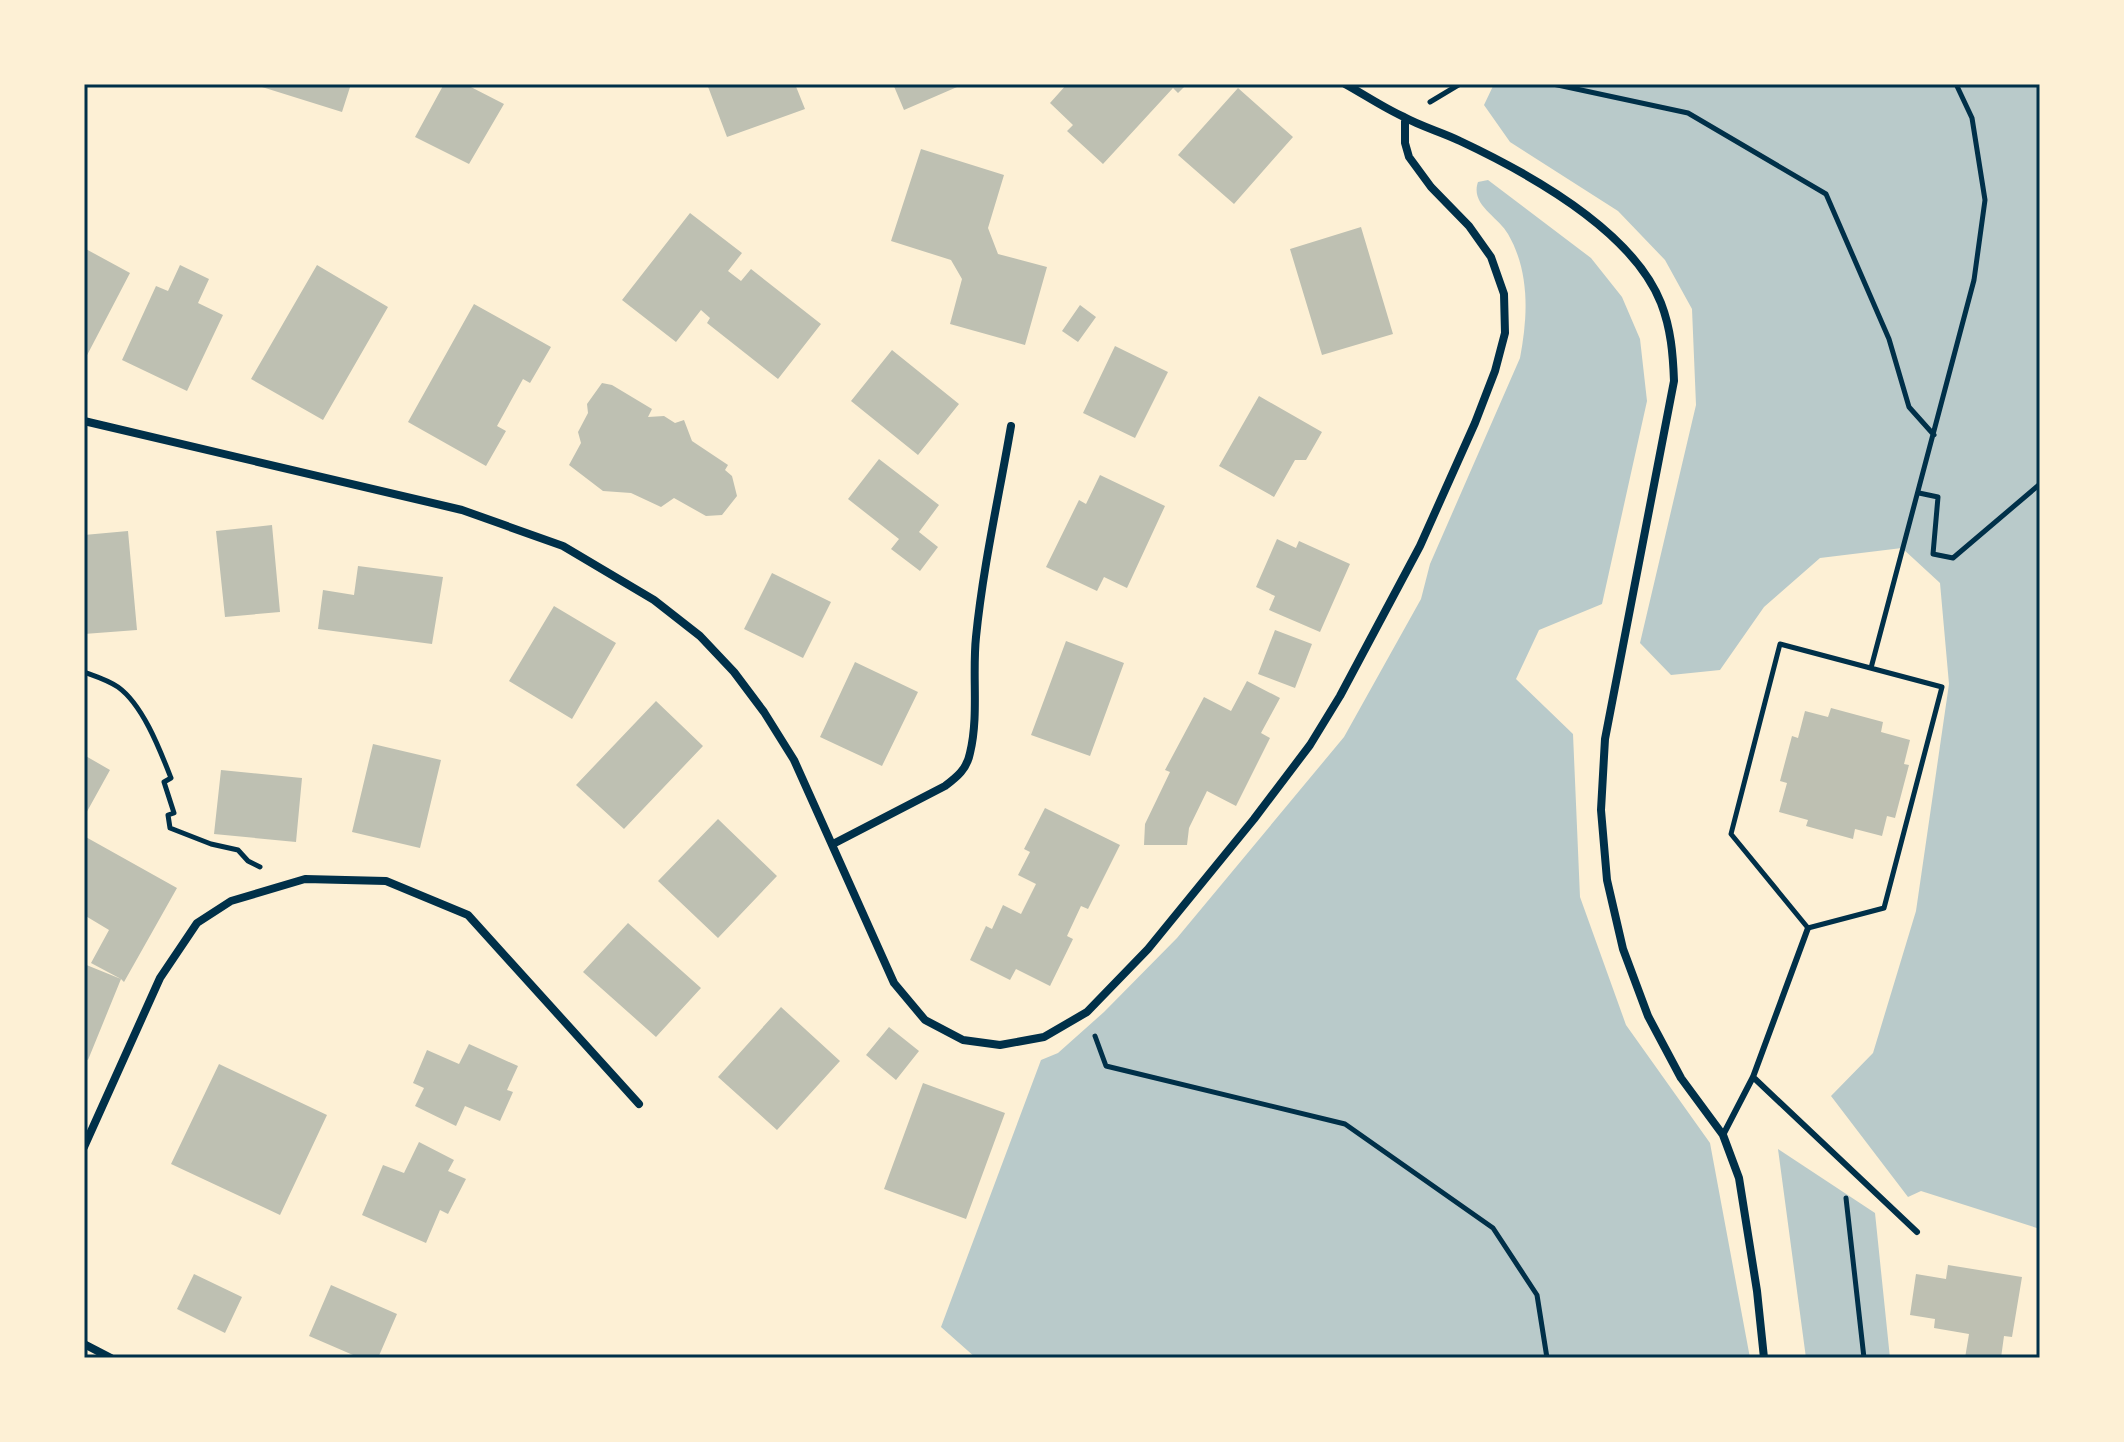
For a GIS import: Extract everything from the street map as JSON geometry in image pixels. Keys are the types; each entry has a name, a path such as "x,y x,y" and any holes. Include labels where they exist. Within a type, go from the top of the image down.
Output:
{"street":[{"path":"1345,84 1405,118 1460,141 1579,210 1613,236 1641,267 1660,302 1672,341 1674,381 1605,739 1601,810 1607,880 1623,949 1648,1016 1681,1078 1723,1135 1739,1178 1764,1358"},
{"path":"84,421 462,510 563,546 609,571 654,600 700,636 734,672 764,712 794,760 894,983 925,1020 963,1040 1000,1045 1044,1037 1087,1012 1148,949 1310,745 1340,696 1420,546 1475,423 1495,371 1505,333 1504,294 1491,257 1469,226 1419,174 1409,157 1405,143 1405,118"},
{"path":"833,844 945,786 959,776 966,766 973,728 976,640 1011,426"},
{"path":"84,1147 160,978 197,923 231,901 305,879 386,881 468,915 639,1104"},
{"path":"84,1344 111,1358"}],"lane":[{"path":"1723,1135 1753,1077 1808,928"},
{"path":"1753,1077 1917,1232"}],"path":[{"path":"1553,84 1688,113 1826,194 1889,339 1909,407 1935,436"},
{"path":"1871,668 1974,280 1985,200 1972,118 1956,84"},
{"path":"1919,493 1938,497 1933,554 1953,558 2040,484"},
{"path":"1780,644 1942,687 1884,908 1808,928 1731,834 1780,644"},
{"path":"84,672 119,688 146,719 171,778 164,782 174,805 174,813 168,815 170,828 211,844 238,850 248,861"},
{"path":"1087,1012 1106,1066 1345,1124 1493,1228 1537,1295 1547,1358"},
{"path":"1842,1161 1864,1358"}],"shaded area":[{"path":"1494,84 2040,84 2040,1229 1921,1191 1908,1197 1831,1096 1873,1053 1916,911 1949,684 1940,583 1902,548 1820,558 1764,607 1720,670 1671,675 1640,643 1696,405 1692,309 1665,260 1618,211 1510,142 1484,105"},
{"path":"1488,180 1591,258 1622,297 1640,339 1647,401 1602,604 1539,630 1516,679 1573,734 1580,897 1626,1025 1710,1143 1750,1358 976,1358 941,1327 1041,1060 1058,1053 1104,1012 1177,938 1344,737 1421,599 1430,564 1520,358 1523,342 1526,310 1524,279 1508,234 1478,197 1478,182"},
{"path":"1778,1149 1875,1213 1890,1358 1806,1358"}],"building":[{"path":"252,84 351,84 342,112"},
{"path":"444,84 465,84 504,104 469,164 415,137"},
{"path":"707,84 795,84 805,109 727,137"},
{"path":"893,84 964,84 904,110"},
{"path":"1067,84 1187,84 1178,93 1173,88 1103,164 1067,131 1073,125 1050,103"},
{"path":"1238,88 1293,137 1234,204 1178,155"},
{"path":"921,149 1004,175 988,228 998,254 1047,267 1025,345 950,324 962,279 951,260 891,241"},
{"path":"690,213 742,253 728,271 741,281 751,269 821,324 778,379 707,323 710,318 701,310 676,342 622,300"},
{"path":"1361,227 1393,334 1322,355 1290,249"},
{"path":"84,248 130,273 84,361"},
{"path":"180,265 209,279 198,303 223,315 187,391 122,360 156,286 168,291"},
{"path":"317,265 388,307 323,420 251,379"},
{"path":"474,304 551,347 530,383 523,379 497,426 506,431 486,466 408,422"},
{"path":"1080,305 1096,317 1078,342 1062,331"},
{"path":"1115,346 1168,372 1135,438 1083,413"},
{"path":"892,350 959,404 918,455 851,401"},
{"path":"602,383 612,385 652,409 648,417 664,416 675,423 684,420 692,441 728,465 725,470 732,476 737,496 722,515 706,516 674,498 661,507 631,493 603,491 569,465 581,443 578,432 588,413 587,404"},
{"path":"1259,396 1322,432 1306,460 1295,460 1274,497 1219,466"},
{"path":"879,459 939,505 919,532 938,547 920,571 891,549 899,539 848,499"},
{"path":"1100,475 1165,506 1127,588 1104,577 1097,591 1046,567 1079,500 1086,504"},
{"path":"272,525 280,612 225,617 216,531"},
{"path":"128,531 137,630 84,634 84,535"},
{"path":"1277,539 1296,548 1299,541 1350,564 1320,632 1269,610 1275,596 1256,587"},
{"path":"358,566 443,577 432,644 318,629 323,590 354,595"},
{"path":"772,573 831,602 803,658 744,629"},
{"path":"554,606 616,643 572,719 509,681"},
{"path":"1275,630 1312,644 1295,688 1258,674"},
{"path":"1066,641 1124,663 1090,756 1031,735"},
{"path":"855,662 918,692 882,766 820,737"},
{"path":"1247,681 1280,698 1261,733 1270,738 1236,806 1207,791 1189,828 1187,845 1144,845 1145,824 1170,772 1165,770 1204,697 1231,711"},
{"path":"656,701 703,746 624,829 576,785"},
{"path":"1831,708 1883,722 1881,732 1910,740 1904,764 1909,765 1895,818 1887,816 1882,836 1855,829 1853,839 1806,826 1808,820 1779,812 1787,783 1780,781 1792,736 1798,738 1805,711 1828,717"},
{"path":"373,744 441,760 420,848 352,832"},
{"path":"84,755 110,770 84,817"},
{"path":"221,770 302,778 296,842 214,834"},
{"path":"1045,808 1120,845 1088,909 1081,906 1067,936 1073,939 1050,986 1016,969 1010,980 970,960 986,926 992,929 1003,905 1021,914 1036,884 1018,875 1030,852 1024,849"},
{"path":"718,819 777,876 718,938 658,881"},
{"path":"84,836 177,888 124,982 91,963 109,930 84,915"},
{"path":"628,923 701,988 656,1037 583,972"},
{"path":"84,964 121,979 88,1060 84,1058"},
{"path":"781,1007 840,1061 777,1130 718,1077"},
{"path":"889,1027 919,1051 896,1080 866,1055"},
{"path":"469,1044 518,1066 507,1090 513,1092 500,1121 465,1106 456,1126 415,1106 424,1088 413,1083 427,1050 459,1064"},
{"path":"219,1064 327,1115 280,1215 171,1164"},
{"path":"923,1083 1005,1113 966,1219 884,1189"},
{"path":"419,1142 454,1160 448,1171 466,1179 448,1214 440,1210 426,1243 362,1215 383,1165 404,1173"},
{"path":"1948,1265 2022,1277 2012,1337 2004,1336 2001,1358 1965,1358 1969,1334 1934,1328 1935,1319 1910,1315 1916,1274 1946,1279"},
{"path":"194,1274 242,1297 225,1333 177,1309"},
{"path":"331,1285 397,1314 378,1358 360,1358 309,1336"}]}
